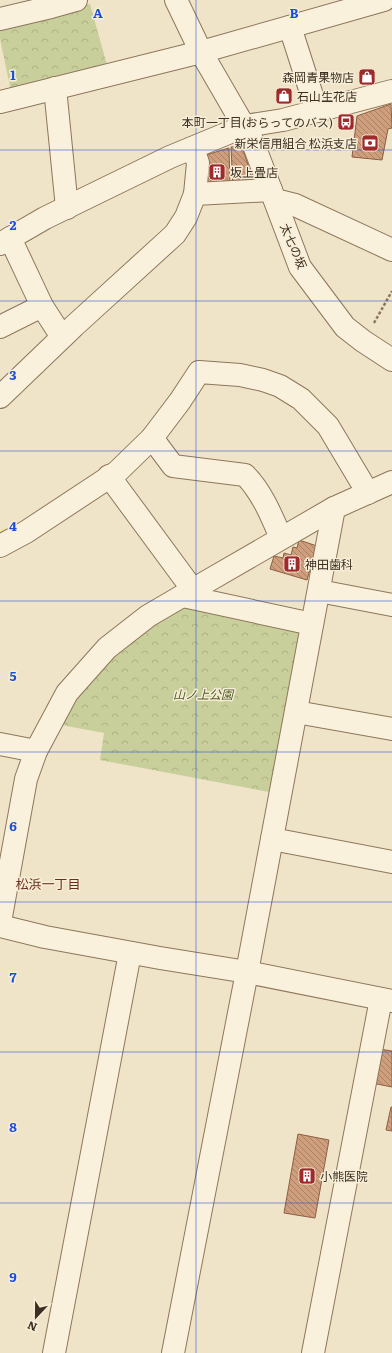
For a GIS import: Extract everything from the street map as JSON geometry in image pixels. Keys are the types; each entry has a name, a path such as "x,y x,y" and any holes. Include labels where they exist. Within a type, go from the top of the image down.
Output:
{"street":[{"path":"0,18 31,6 76,0"},
{"name":"太七の坂","path":"176,0 202,52 252,140 300,267 345,327 392,360"},
{"path":"0,102 202,52 384,0"},
{"path":"290,27 317,111"},
{"path":"55,88 67,208"},
{"path":"62,337 42,306 5,241 45,218 170,158 245,126 282,120 392,91"},
{"path":"0,397 62,337 175,234 186,217 195,194 198,163 194,148"},
{"path":"195,194 273,195 392,250"},
{"path":"0,327 42,306"},
{"path":"0,546 26,532 117,472 152,438 180,401 199,372 240,375 263,380 280,386 301,399 328,426 368,493"},
{"path":"152,438 173,466 245,475 252,482 266,506 281,538"},
{"path":"109,476 188,593 312,624"},
{"path":"0,922 26,779 36,751 67,693 107,648 148,616 281,538 334,508 392,482"},
{"path":"173,1353 247,972 334,508"},
{"path":"319,591 392,605"},
{"path":"296,712 392,729"},
{"path":"0,744 36,751"},
{"path":"272,839 392,862"},
{"path":"0,926 45,936 247,972 386,1000 313,1353"},
{"path":"54,1353 130,952"}],"path":[{"path":"364,341 392,292"}],"green space":[{"path":"90,4 107,65 11,91 0,39 0,27"},
{"name":"山ノ上公園","path":"186,605 305,629 274,793 100,760 104,733 56,724 72,700 117,649 145,629"}],"building":[{"name":"新栄信用組合 松浜支店","path":"391,104 392,128 388,129 382,160 352,157 357,116"},
{"path":"231,147 239,147 243,149 255,187 233,189"},
{"name":"坂上畳店","path":"229,148 230,188 204,191 206,155"},
{"name":"神田歯科","path":"299,540 317,546 307,580 270,569 274,556 283,558 284,553 291,555 293,547 297,548"},
{"path":"379,1049 392,1051 392,1087 372,1083"},
{"path":"392,1107 392,1131 386,1130"},
{"name":"小熊医院","path":"298,1134 329,1140 315,1218 284,1213"}],"place":[{"name":"森岡青果物店","path":"367,77"},
{"name":"石山生花店","path":"284,96"},
{"name":"本町一丁目(おらってのバス)","path":"346,122"},
{"name":"新栄信用組合 松浜支店","path":"370,143"},
{"name":"坂上畳店","path":"217,172"},
{"name":"神田歯科","path":"292,564"},
{"name":"小熊医院","path":"307,1176"}],"district":[{"name":"松浜一丁目","path":"48,883"}]}
